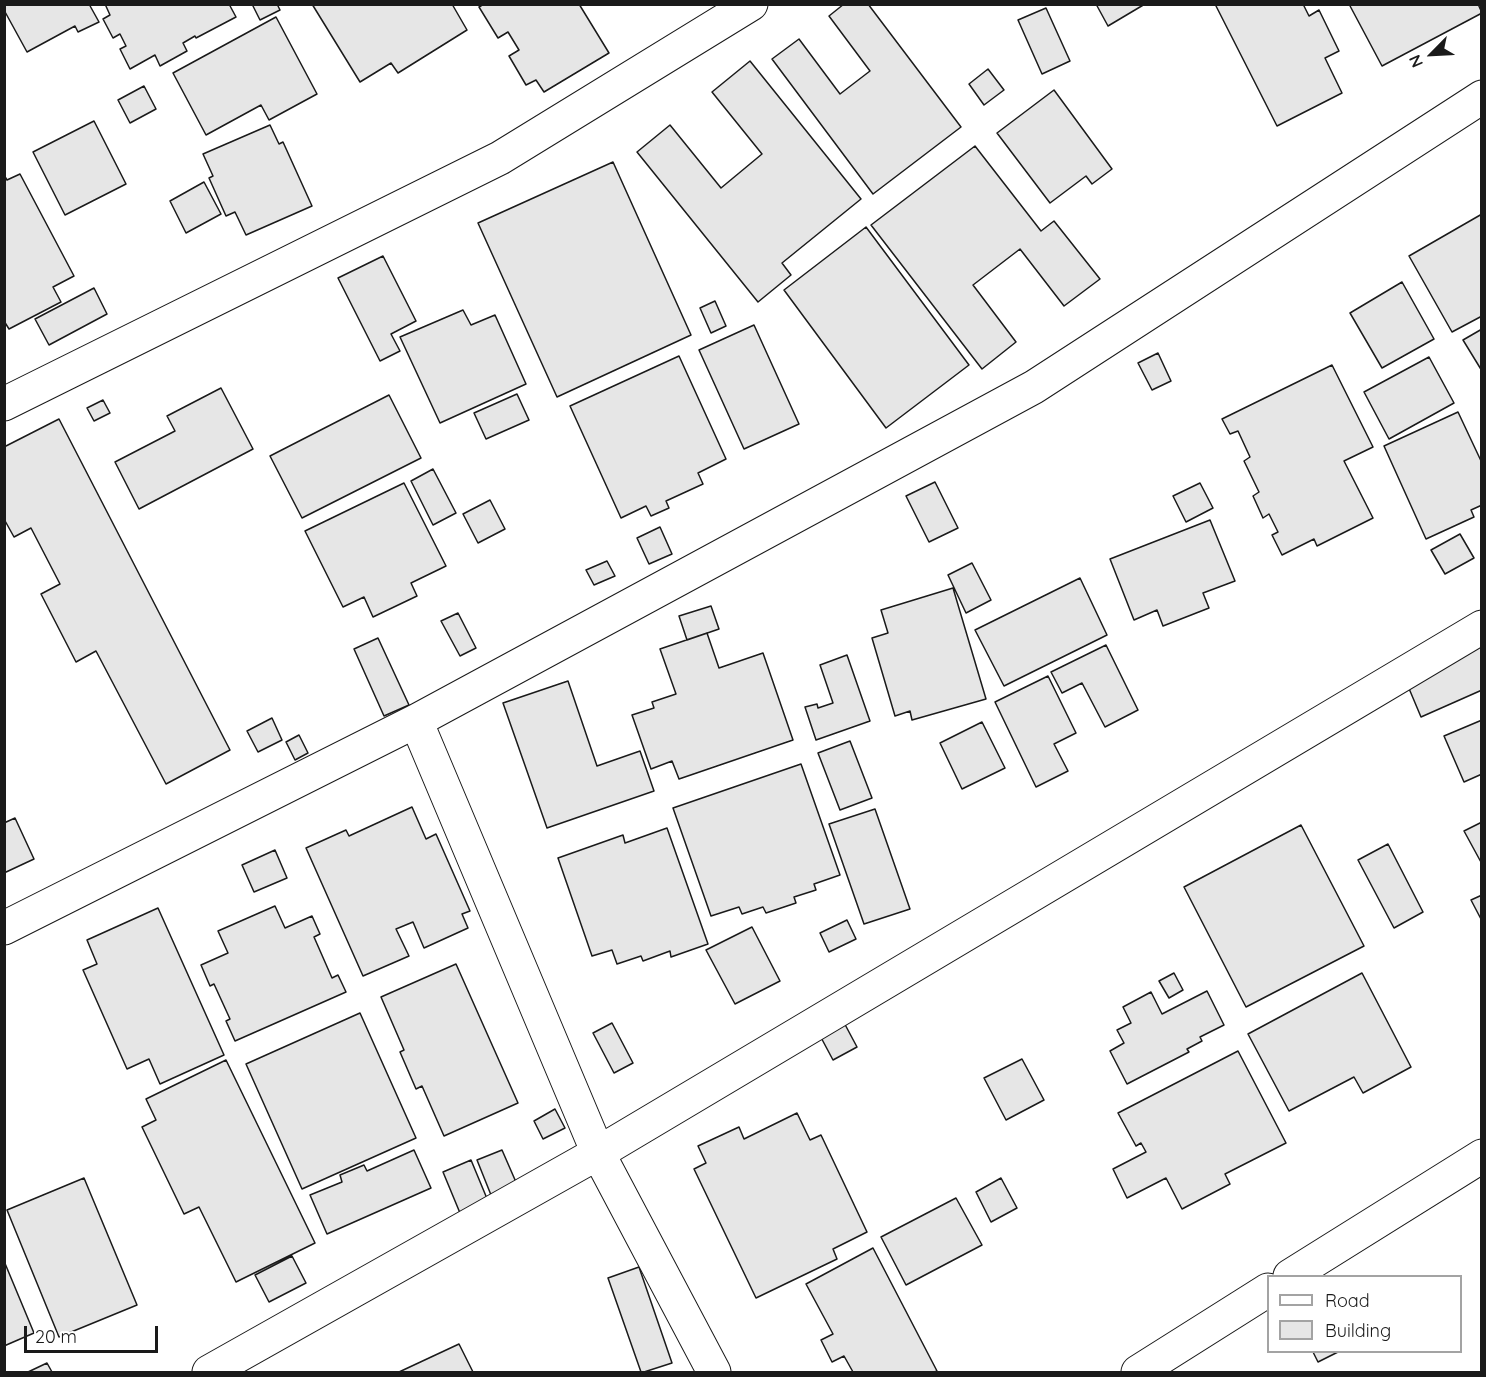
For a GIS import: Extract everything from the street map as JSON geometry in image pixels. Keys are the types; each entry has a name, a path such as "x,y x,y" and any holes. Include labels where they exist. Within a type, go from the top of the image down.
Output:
{"street":[{"path":"4,404 500,158 751,4"},
{"path":"4,928 416,722 1034,387 1482,97"},
{"path":"209,1372 598,1153 1482,627"},
{"path":"416,722 598,1153 714,1372"},
{"path":"1292,1275 1482,1156"},
{"path":"1138,1372 1267,1291"}],"building":[{"path":"4,4 89,4 99,22 78,32 75,26 27,52 4,10"},
{"path":"105,4 229,4 236,17 183,43 187,51 160,66 155,55 130,69 120,49 126,46 120,34 113,38 103,19 110,15"},
{"path":"252,4 277,4 280,10 260,20"},
{"path":"312,4 452,4 467,30 398,73 391,63 360,82"},
{"path":"484,4 579,4 609,53 544,92 536,80 526,85 509,56 519,50 508,32 498,38 479,7"},
{"path":"844,4 868,4 961,127 873,194 772,59 799,39 840,94 870,71 829,16"},
{"path":"1096,4 1145,4 1108,26"},
{"path":"1215,4 1303,4 1309,16 1319,10 1339,51 1325,58 1342,93 1277,126"},
{"path":"1349,4 1478,4 1482,13 1382,66"},
{"path":"1046,8 1070,61 1042,74 1018,20"},
{"path":"276,17 317,94 269,120 261,105 206,135 173,73"},
{"path":"750,61 861,199 782,263 791,275 758,302 637,152 670,125 721,188 762,154 712,92"},
{"path":"988,69 1004,90 984,105 969,84"},
{"path":"144,86 156,109 130,123 118,100"},
{"path":"1054,90 1112,169 1092,184 1086,176 1050,203 997,133"},
{"path":"94,121 126,184 65,215 33,152"},
{"path":"270,125 279,144 283,142 312,206 246,235 235,212 226,216 209,178 213,176 203,154"},
{"path":"975,146 1041,231 1054,221 1100,279 1064,306 1020,249 973,285 1016,342 982,369 871,225"},
{"path":"613,162 691,335 557,397 478,223"},
{"path":"20,174 74,276 53,287 61,302 9,329 4,321 4,175 7,180"},
{"path":"204,182 221,214 186,233 170,201"},
{"path":"1482,214 1482,316 1452,332 1409,256"},
{"path":"866,227 969,365 886,428 784,290"},
{"path":"383,256 416,321 391,334 400,351 380,361 338,278"},
{"path":"1402,282 1434,339 1382,368 1350,313"},
{"path":"94,288 107,314 49,345 35,319"},
{"path":"715,301 726,326 711,333 700,308"},
{"path":"463,310 471,325 495,315 526,384 440,423 400,337"},
{"path":"754,325 799,424 744,449 699,350"},
{"path":"1482,329 1482,371 1463,340"},
{"path":"1158,353 1171,381 1152,390 1138,363"},
{"path":"679,356 726,459 698,473 703,484 666,501 669,508 651,516 646,506 621,518 570,406"},
{"path":"1429,357 1454,403 1389,439 1364,392"},
{"path":"1332,365 1373,447 1344,461 1373,518 1317,546 1314,539 1282,555 1272,535 1278,532 1269,514 1263,518 1253,496 1259,492 1244,461 1250,457 1238,431 1230,434 1222,419"},
{"path":"221,388 253,449 139,509 115,462 175,431 167,416"},
{"path":"517,394 529,420 486,439 474,413"},
{"path":"389,395 421,458 302,518 270,456"},
{"path":"103,400 110,413 94,421 87,408"},
{"path":"1458,412 1482,463 1482,505 1471,510 1474,517 1426,539 1384,446"},
{"path":"59,419 230,750 166,784 96,651 76,662 41,594 60,584 31,528 14,537 4,519 4,447"},
{"path":"433,469 456,513 433,525 411,481"},
{"path":"935,482 958,528 929,542 906,496"},
{"path":"404,483 446,566 411,583 417,596 373,617 364,597 343,607 305,531"},
{"path":"1200,483 1213,508 1186,522 1173,496"},
{"path":"490,500 505,529 478,543 463,514"},
{"path":"1210,520 1235,581 1203,593 1209,608 1163,626 1157,610 1134,620 1110,559"},
{"path":"660,527 672,554 649,564 637,538"},
{"path":"1460,534 1474,558 1445,574 1431,550"},
{"path":"607,561 615,576 594,585 586,570"},
{"path":"972,563 991,600 966,613 948,575"},
{"path":"1080,578 1107,635 1004,686 975,630"},
{"path":"953,588 986,699 912,720 910,711 895,716 872,638 888,633 881,610"},
{"path":"711,606 719,629 687,640 679,616"},
{"path":"458,613 476,648 460,656 441,621"},
{"path":"707,633 719,668 763,653 793,740 679,779 672,761 651,769 632,715 654,708 652,702 676,694 660,649"},
{"path":"1482,633 1482,690 1421,717 1405,679"},
{"path":"378,638 409,705 384,716 354,649"},
{"path":"1106,645 1138,710 1105,727 1082,683 1062,693 1051,672"},
{"path":"847,655 870,721 816,740 805,707 817,704 818,708 833,703 820,665"},
{"path":"1048,676 1076,733 1054,744 1068,771 1036,787 995,702"},
{"path":"568,681 597,766 640,751 654,791 547,828 503,703"},
{"path":"272,718 282,740 258,752 247,731"},
{"path":"1482,720 1482,774 1464,782 1444,736"},
{"path":"982,722 1005,768 962,789 940,743"},
{"path":"299,735 308,753 295,760 286,742"},
{"path":"850,741 872,798 840,810 818,753"},
{"path":"801,764 840,875 814,884 816,890 794,897 796,903 766,913 763,907 742,914 739,907 711,916 673,808"},
{"path":"412,807 426,839 436,834 470,911 462,914 468,928 424,948 413,922 396,929 409,956 363,976 306,848 346,830 349,836"},
{"path":"875,809 910,909 864,924 829,824"},
{"path":"15,818 34,859 4,873 4,823"},
{"path":"1482,822 1482,864 1464,831"},
{"path":"1301,825 1364,946 1246,1007 1184,887"},
{"path":"667,828 708,944 671,957 670,951 643,961 641,956 617,964 612,950 592,956 558,858 623,835 625,843"},
{"path":"1388,844 1423,912 1394,928 1358,860"},
{"path":"275,850 287,878 254,892 242,865"},
{"path":"1482,895 1482,921 1471,900"},
{"path":"275,906 285,928 312,916 320,934 314,937 332,978 338,975 346,992 235,1041 226,1021 230,1019 214,984 210,986 201,965 228,953 218,931"},
{"path":"158,908 224,1055 160,1084 149,1059 127,1069 83,970 97,964 87,940"},
{"path":"847,920 856,939 829,952 820,933"},
{"path":"752,927 780,981 735,1004 706,950"},
{"path":"456,964 518,1103 444,1136 422,1086 416,1089 400,1052 404,1050 381,997"},
{"path":"1174,973 1183,990 1169,998 1159,981"},
{"path":"1362,973 1411,1067 1363,1093 1354,1077 1289,1111 1248,1034"},
{"path":"1207,991 1224,1025 1200,1037 1202,1041 1187,1049 1189,1052 1127,1084 1110,1051 1124,1043 1117,1030 1131,1023 1123,1007 1151,992 1162,1014"},
{"path":"360,1013 416,1138 302,1189 246,1064"},
{"path":"841,1017 857,1047 833,1060 817,1030"},
{"path":"612,1023 633,1063 614,1073 593,1033"},
{"path":"1238,1051 1286,1143 1225,1174 1230,1184 1182,1209 1166,1178 1127,1198 1113,1169 1146,1152 1141,1143 1136,1146 1118,1113"},
{"path":"1022,1059 1044,1100 1006,1120 984,1078"},
{"path":"226,1060 315,1243 236,1282 199,1207 184,1214 142,1127 156,1120 146,1099"},
{"path":"555,1109 565,1128 543,1139 534,1121"},
{"path":"797,1113 810,1140 821,1135 867,1232 833,1249 837,1259 756,1298 694,1169 706,1163 698,1146 739,1127 744,1139"},
{"path":"414,1150 431,1188 327,1234 310,1195 342,1182 340,1175 364,1165 367,1171"},
{"path":"502,1150 519,1189 493,1200 477,1160"},
{"path":"471,1160 488,1201 460,1213 443,1172"},
{"path":"84,1178 137,1305 59,1337 7,1210"},
{"path":"1001,1178 1017,1208 991,1222 976,1192"},
{"path":"956,1198 982,1245 906,1285 881,1237"},
{"path":"873,1248 937,1371 853,1372 844,1356 832,1362 821,1340 833,1334 806,1284"},
{"path":"292,1256 306,1283 269,1302 255,1275"},
{"path":"4,1261 34,1333 4,1346"},
{"path":"639,1267 672,1363 644,1372 641,1372 608,1278"},
{"path":"459,1344 473,1372 399,1372"},
{"path":"1314,1353 1336,1353 1318,1362"},
{"path":"47,1363 52,1372 28,1372"}]}
